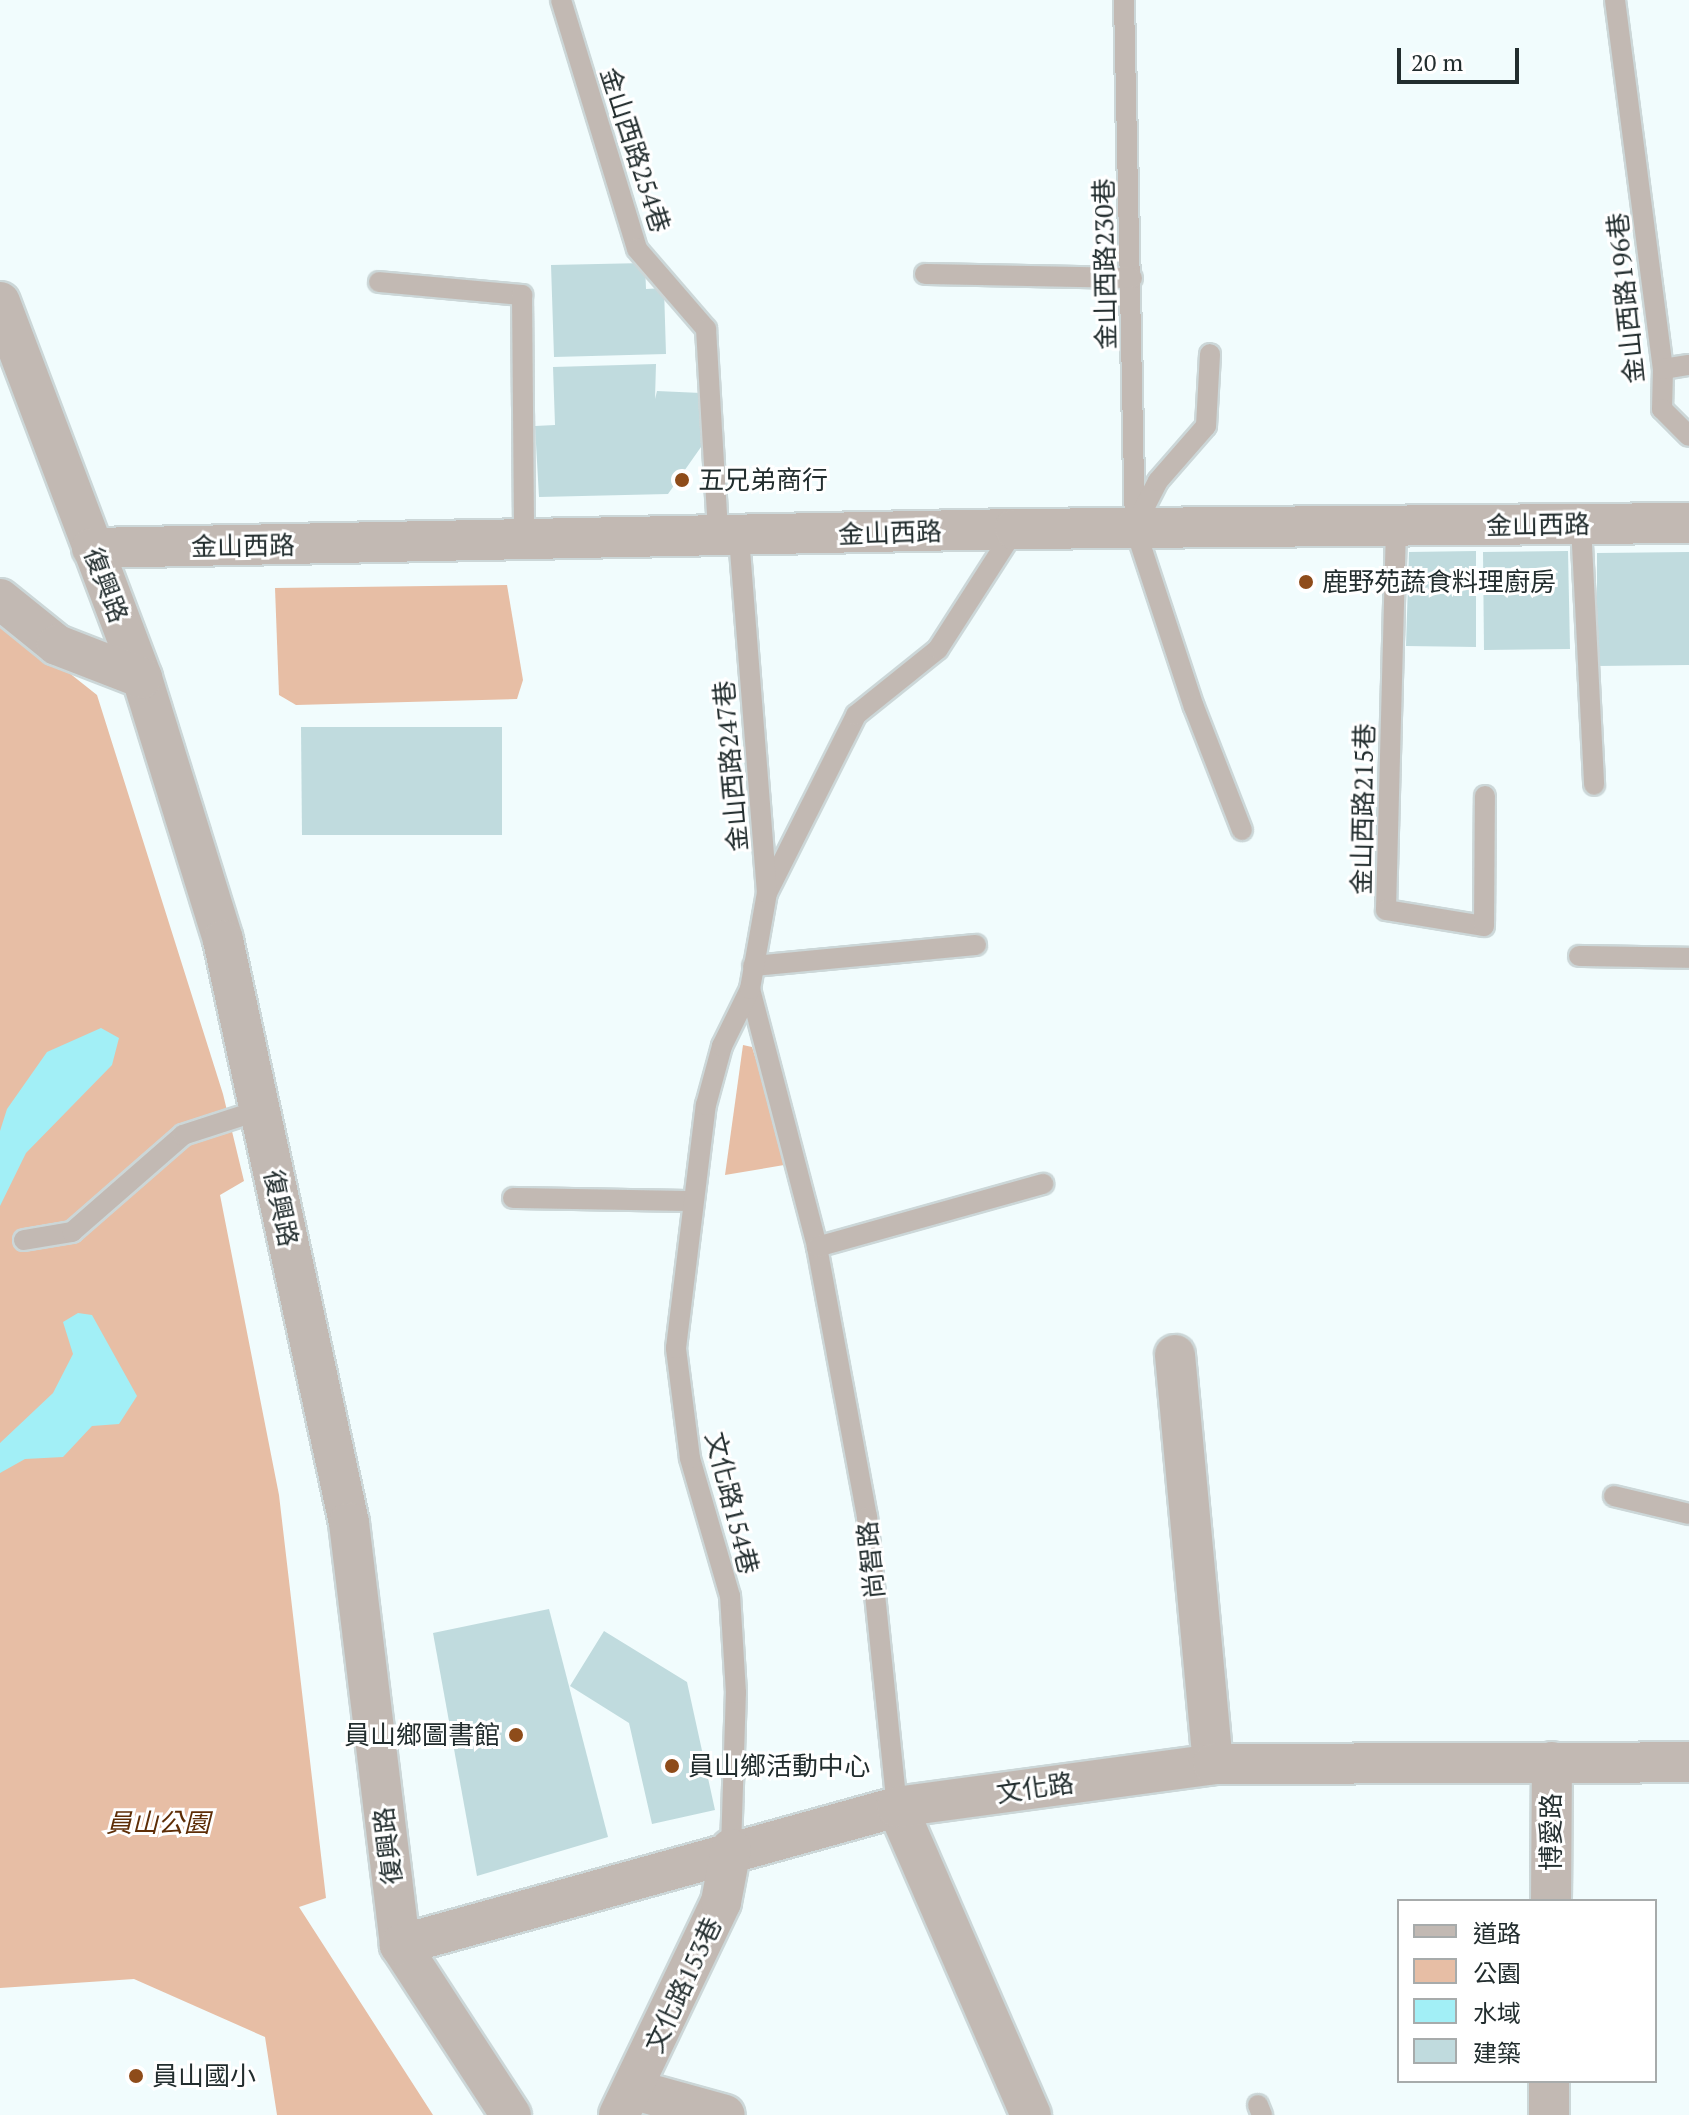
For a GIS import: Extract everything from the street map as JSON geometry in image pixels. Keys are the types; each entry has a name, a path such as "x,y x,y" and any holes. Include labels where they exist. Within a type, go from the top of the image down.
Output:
{"street":[{"name":"復興路","path":"0,302 142,678 223,940 349,1523 400,1945 511,2115"},
{"name":"金山西路","path":"92,548 1015,529 1689,523"},
{"path":"0,599 57,645 142,678"},
{"path":"1175,1355 1213,1764"},
{"name":"博愛路","path":"1551,1899 1552,1762"},
{"name":"文化路","path":"400,1945 731,1849 897,1807 1213,1764 1689,1762"},
{"name":"尚智路","path":"897,1807 1031,2115"},
{"name":"文化路153巷","path":"627,2102 721,1902 731,1849"},
{"path":"1549,2083 1549,2115"},
{"path":"627,2102 725,2115"}],"lane":[{"name":"金山西路254巷","path":"561,0 637,249 706,329 728,536"},
{"name":"金山西路230巷","path":"1124,0 1135,528 1194,707 1242,830"},
{"name":"金山西路196巷","path":"1615,0 1663,369 1662,409 1689,436"},
{"path":"925,274 1132,278"},
{"path":"379,282 522,295 524,537"},
{"path":"1135,528 1158,481 1206,426 1210,354"},
{"path":"1663,369 1689,365"},
{"path":"1581,525 1594,785"},
{"name":"金山西路215巷","path":"1396,527 1386,910 1484,926 1485,796"},
{"path":"767,893 856,715 938,649 1015,529"},
{"name":"金山西路247巷","path":"728,536 767,893 750,989"},
{"path":"753,966 976,945"},
{"path":"1579,956 1689,958"},
{"name":"文化路154巷","path":"731,1849 736,1693 730,1596 690,1458 676,1348 691,1201 706,1105 722,1046 750,989"},
{"name":"尚智路","path":"750,989 817,1247 867,1517 897,1807"},
{"path":"24,1240 72,1232 183,1135 260,1110"},
{"path":"817,1247 1043,1184"},
{"path":"513,1198 691,1201"},
{"path":"1614,1496 1689,1514"}],"green space":[{"path":"507,585 523,680 517,699 296,705 279,695 275,588"},
{"name":"員山公園","path":"0,618 97,695 223,1094 244,1181 220,1195 279,1495 326,1898 299,1907 433,2115 277,2115 265,2037 134,1979 0,1988"},
{"path":"743,1045 752,1047 790,1164 725,1175"}],"water":[{"path":"101,1028 119,1038 112,1065 26,1153 0,1206 0,1131 7,1109 47,1052"},
{"path":"78,1313 92,1315 137,1396 119,1424 92,1426 63,1457 25,1459 0,1473 0,1443 53,1393 73,1354 63,1322"}],"building":[{"path":"645,263 646,289 664,288 666,354 554,357 551,265"},
{"path":"656,364 655,399 657,391 701,393 701,447 668,494 539,497 535,426 555,425 553,367"},
{"path":"1476,551 1476,647 1406,646 1409,552"},
{"path":"1568,551 1570,649 1484,650 1483,552"},
{"path":"1689,552 1689,665 1597,666 1597,553"},
{"path":"301,727 502,727 502,835 302,835"},
{"name":"員山鄉圖書館","path":"549,1609 608,1837 477,1876 433,1633"},
{"name":"員山鄉活動中心","path":"604,1631 687,1682 715,1810 652,1824 629,1723 570,1686"}],"place":[{"name":"五兄弟商行","path":"682,480"},
{"name":"鹿野苑蔬食料理廚房","path":"1306,582"},
{"name":"員山鄉圖書館","path":"516,1735"},
{"name":"員山鄉活動中心","path":"672,1766"},
{"name":"員山國小","path":"136,2076"}]}
